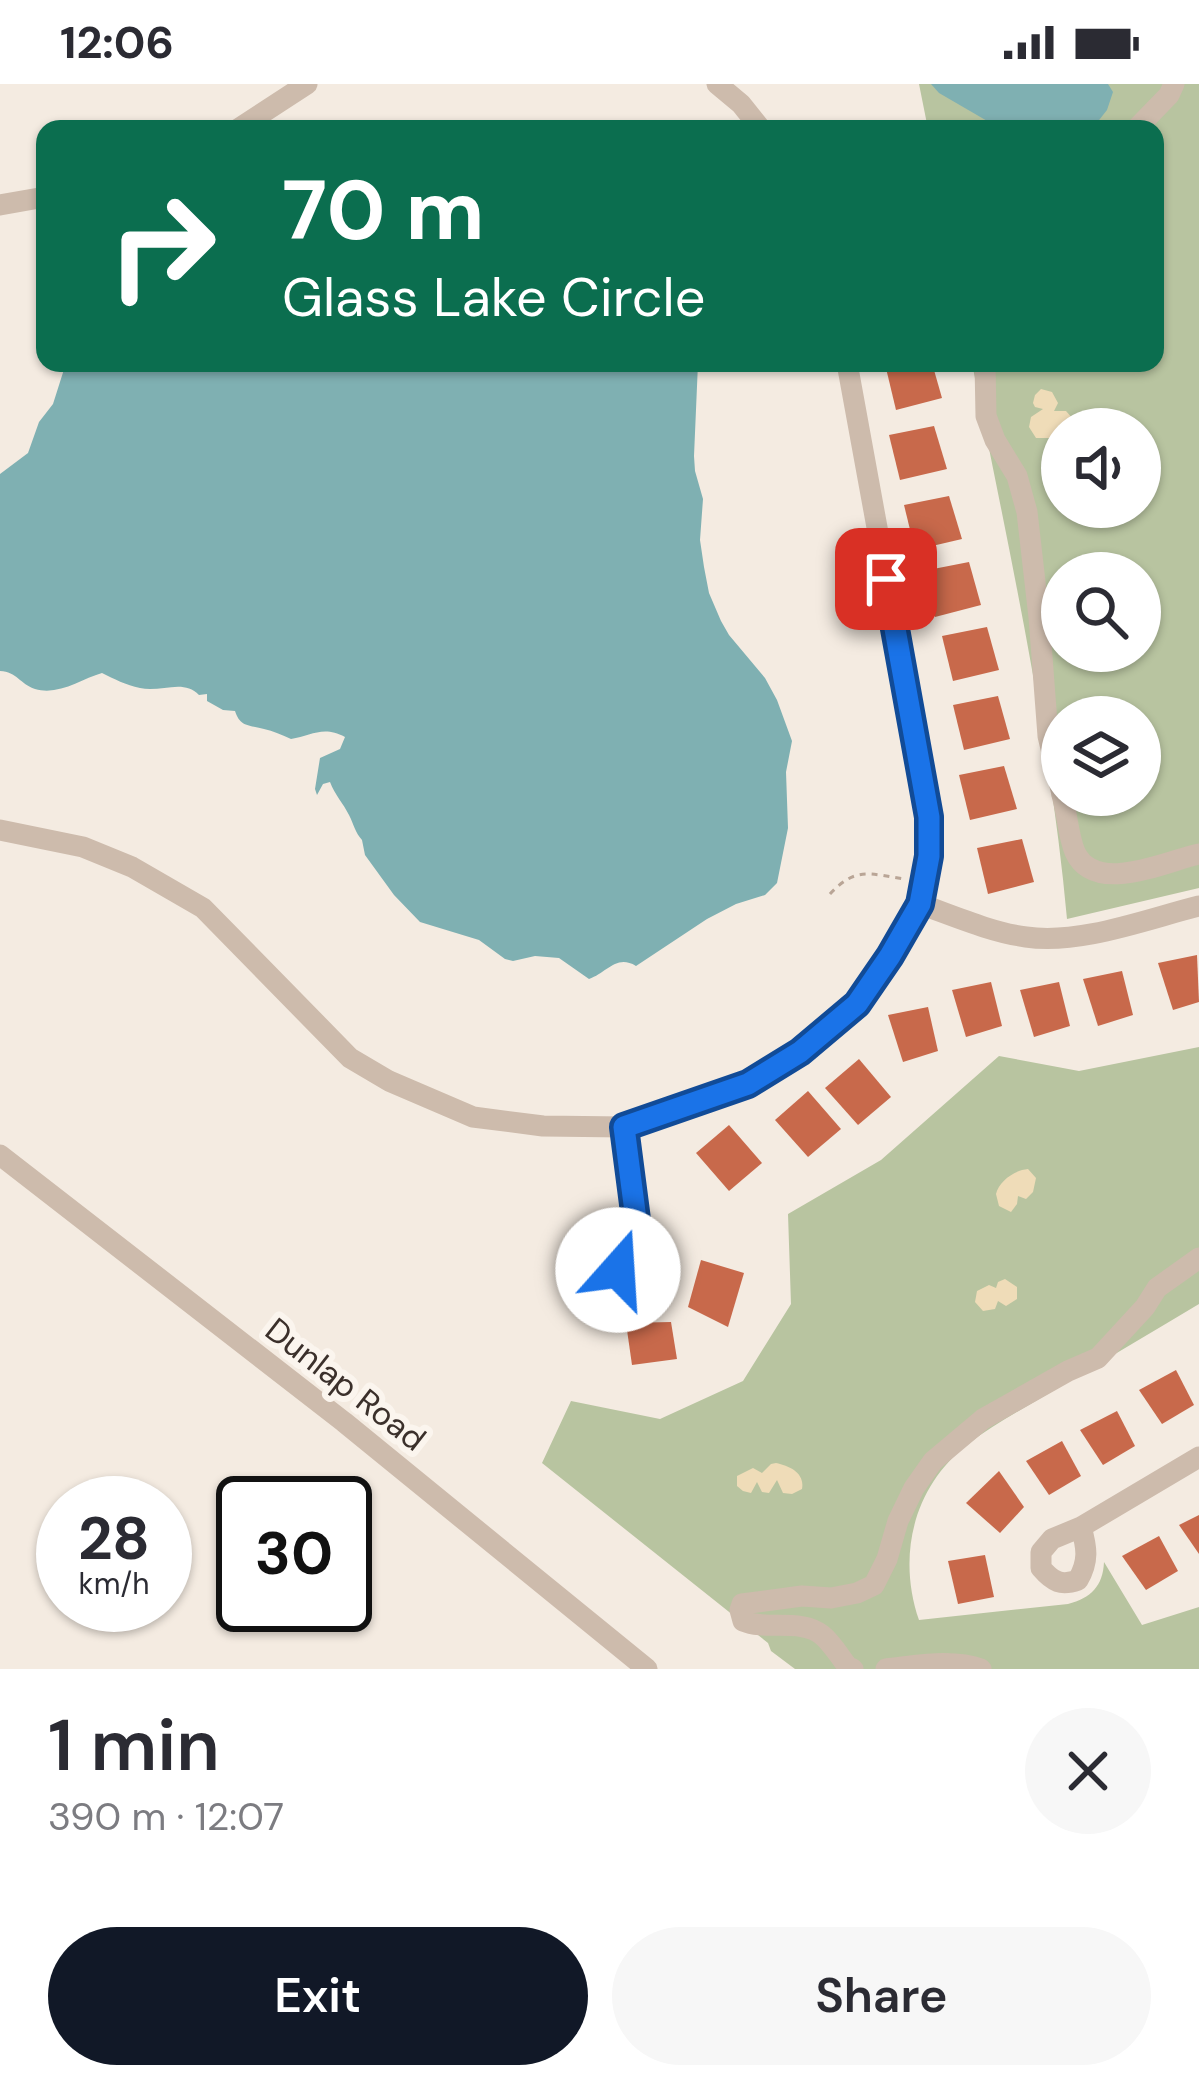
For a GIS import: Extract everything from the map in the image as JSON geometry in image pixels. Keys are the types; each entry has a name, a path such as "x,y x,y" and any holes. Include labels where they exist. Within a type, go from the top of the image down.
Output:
{"street":[{"path":"252,120 307,84"},
{"path":"717,84 754,120"},
{"path":"1145,120 1174,84"},
{"path":"0,205 36,199"},
{"path":"0,830 83,847 132,867 203,908 350,1058 389,1081 473,1117 543,1126 624,1127 748,1084 800,1052 857,1004 890,956 922,893 929,856 929,817 849,372"},
{"path":"985,372 986,416 1017,476 1028,512 1044,696"},
{"path":"1067,816 1075,851 1086,866 1114,876 1199,854"},
{"path":"922,893 984,926 1027,937 1071,938 1199,906"},
{"path":"624,1127 638,1235"},
{"name":"Dunlap Road","path":"0,1155 344,1422 647,1669"},
{"path":"854,1669 821,1634 807,1628 743,1621 742,1604 802,1596 831,1598 874,1585 898,1521 933,1461 983,1419 1098,1358 1157,1288 1199,1258"},
{"path":"1081,1527 1199,1457"},
{"path":"886,1669 935,1665 981,1669"}],"path":[{"path":"830,894 853,874 865,873 922,893"}],"green space":[{"path":"919,84 1199,84 1199,888 1067,919 1055,816 1161,816 1161,696 1041,696 1041,722 974,372 1164,372 1164,120 926,120"},
{"path":"1199,1047 1199,1304 1002,1421 949,1461 934,1481 915,1524 910,1572 919,1620 1068,1604 1094,1590 1104,1562 1142,1625 1199,1607 1199,1669 795,1669 542,1463 571,1401 660,1419 743,1381 791,1304 788,1214 881,1160 999,1056 1079,1071"}],"sand":[{"path":"1041,389 1052,392 1058,403 1056,408 1035,407 1035,395"},
{"path":"1041,410 1041,438 1029,427 1031,417"},
{"path":"1028,1169 1036,1178 1033,1192 1026,1199 1018,1196 1011,1212 999,1206 1000,1185"},
{"path":"1005,1279 1017,1287 1017,1299 1006,1306 998,1301 995,1309 983,1311 975,1302 977,1291 989,1285 996,1288"},
{"path":"776,1463 799,1475 802,1489 783,1493 777,1480 769,1493 762,1492 757,1482 751,1493 737,1486 737,1476 753,1468 762,1473"}],"water":[{"path":"931,84 1108,84 1113,92 1099,120 986,120"},
{"path":"63,372 698,372 694,456 703,499 700,540 709,593 729,635 765,678 792,741 786,772 788,828 777,883 765,895 707,919 636,966 617,963 589,979 559,958 505,959 479,940 420,922 365,855 362,840 330,782 317,795 320,758 340,749 345,737 324,732 291,739 246,724 235,711 223,710 207,701 207,694 186,687 140,688 102,673 44,691 0,671 0,474 28,453 39,422 53,404"}],"building":[{"path":"887,372 935,372 942,398 896,410"},
{"path":"934,426 947,469 900,480 889,435"},
{"path":"949,496 962,539 915,550 904,505"},
{"path":"969,562 981,605 935,617 923,571"},
{"path":"987,627 999,670 953,681 942,636"},
{"path":"998,696 1010,739 964,750 953,705"},
{"path":"1004,766 1017,809 970,820 959,775"},
{"path":"1022,839 1034,882 988,894 977,848"},
{"path":"1197,955 1199,1002 1173,1010 1158,963"},
{"path":"1122,971 1133,1015 1098,1026 1083,979"},
{"path":"991,982 1002,1026 966,1037 952,990"},
{"path":"1059,982 1070,1026 1034,1037 1020,990"},
{"path":"928,1007 938,1051 903,1062 888,1015"},
{"path":"859,1059 891,1097 858,1125 825,1088"},
{"path":"808,1091 841,1129 808,1157 775,1120"},
{"path":"729,1125 762,1163 729,1191 696,1153"},
{"path":"701,1260 744,1273 728,1327 688,1307"},
{"path":"671,1322 677,1359 632,1365 626,1323"},
{"path":"1176,1370 1194,1405 1162,1424 1139,1390"},
{"path":"1117,1411 1135,1446 1103,1465 1080,1430"},
{"path":"1062,1441 1081,1476 1049,1495 1026,1461"},
{"path":"999,1471 1024,1507 1000,1533 966,1503"},
{"path":"1199,1515 1199,1554 1179,1525"},
{"path":"1159,1536 1178,1571 1146,1590 1122,1556"},
{"path":"985,1555 994,1597 958,1604 948,1561"}],"route":[{"path":"618,1270 621,1250 638,1235 624,1127 748,1084 800,1052 857,1004 920,904 929,856 929,817 886,579"}]}
